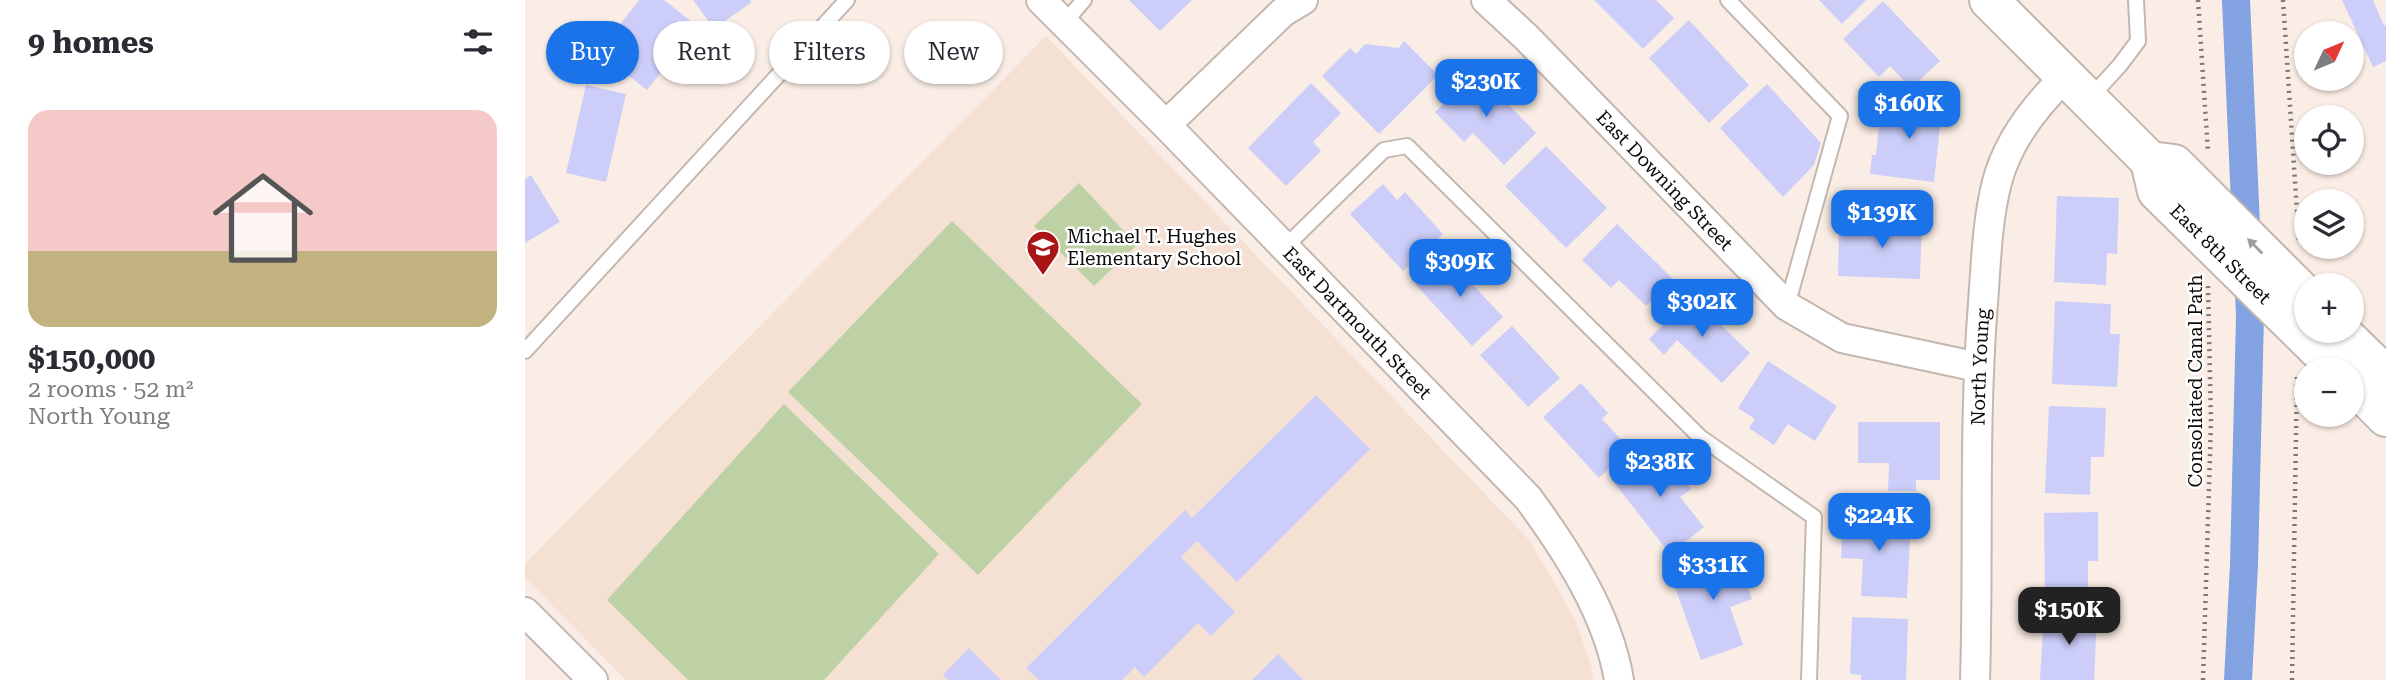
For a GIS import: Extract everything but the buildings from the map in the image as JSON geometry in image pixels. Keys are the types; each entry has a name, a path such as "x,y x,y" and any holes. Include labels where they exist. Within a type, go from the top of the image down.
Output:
{"street":[{"name":"East Dartmouth Street","path":"1041,0 1528,498 1579,576 1608,636 1616,659 1619,680"},
{"path":"1166,125 1283,12 1303,0"},
{"name":"East Downing Street","path":"1486,0 1527,37 1787,306 1842,338 1978,367"},
{"name":"East 8th Street","path":"1989,0 2150,161 2174,164 2219,231 2293,297 2330,357"},
{"name":"North Young","path":"1975,680 1978,367 1987,248 1997,181 2016,135 2042,100 2077,88"},
{"path":"2352,343 2386,376"},
{"path":"2364,395 2386,417"},
{"path":"525,612 593,680"}],"lane":[{"path":"525,351 847,0"},
{"path":"1064,23 1084,0"},
{"path":"1728,0 1840,116 1787,306"},
{"path":"2077,88 2120,65 2138,41 2136,0"},
{"path":"1284,248 1384,150 1407,146 1700,437 1814,517 1809,680"}],"path":[{"name":"Consoliated Canal Path","path":"2198,0 2209,165 2219,231 2208,279 2211,423 2203,680"}],"shaded area":[{"name":"Michael T. Hughes Elementary School","path":"1046,36 1530,541 1575,619 1591,665 1593,680 626,680 525,578 525,564 999,84 1003,84 1003,80"}],"green space":[{"path":"1079,183 1137,245 1094,286 1034,226"},
{"path":"952,221 1142,404 978,575 788,392"},
{"path":"784,404 939,554 824,680 688,680 607,600"}],"waterway":[{"path":"2236,0 2250,316 2244,565 2238,680"}],"place":[{"name":"Michael T. Hughes Elementary School","path":"1043,277"}]}
